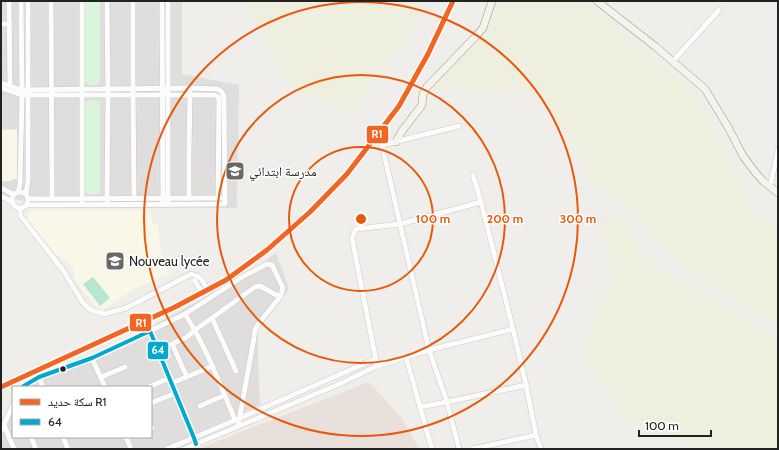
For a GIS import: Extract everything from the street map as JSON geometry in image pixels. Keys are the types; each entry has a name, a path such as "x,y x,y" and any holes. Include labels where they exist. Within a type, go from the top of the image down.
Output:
{"street":[{"path":"9,1 10,86"},
{"path":"12,203 12,198 20,184 22,92 21,1"},
{"path":"26,205 28,200 28,1"},
{"path":"51,1 52,198"},
{"path":"82,1 82,202"},
{"path":"107,1 107,202"},
{"path":"133,1 134,199"},
{"path":"162,1 165,88 165,202"},
{"path":"165,88 168,1"},
{"path":"396,142 402,131 422,105 423,94 427,87 483,28 492,1"},
{"path":"597,1 656,47 705,89 728,127 743,156 763,181 778,193"},
{"path":"673,61 719,10"},
{"path":"1,24 10,24"},
{"path":"1,83 22,92"},
{"path":"1,88 28,93 82,92 108,95 217,96 219,98 218,198"},
{"path":"20,208 26,205 82,202 225,204 224,98 223,93 220,90 165,88 99,89 82,92"},
{"path":"190,88 190,198"},
{"path":"99,89 108,95"},
{"path":"459,126 382,145 429,350 447,402 459,449"},
{"path":"770,187 778,150"},
{"path":"473,176 514,329 536,435 541,449"},
{"path":"1,188 11,193 22,192 27,196 82,202"},
{"path":"1,196 20,208"},
{"path":"107,202 134,199 165,202 190,198 224,198"},
{"path":"377,366 352,238 356,229 400,224 481,202"},
{"path":"20,208 20,215 64,270 84,303 91,310 104,314 126,308 191,274 202,280 212,297"},
{"path":"24,386 39,377 92,358 185,314 244,276 267,264 272,265 283,288 280,297 255,330 237,420"},
{"path":"186,277 195,281 206,300"},
{"path":"187,377 172,344 187,337 255,287 260,286 280,297"},
{"path":"185,314 195,330 213,366 237,420 238,426"},
{"path":"212,318 236,371"},
{"path":"184,449 337,385 377,366 429,350 514,329"},
{"path":"150,331 196,444"},
{"path":"406,357 432,449"},
{"path":"92,358 105,386"},
{"path":"167,449 375,359"},
{"path":"152,386 187,377 213,366"},
{"path":"101,377 125,367"},
{"path":"39,377 43,386"},
{"path":"419,407 526,385"},
{"path":"152,403 176,393"},
{"path":"200,406 225,395"},
{"path":"1,431 12,407"},
{"path":"4,425 14,449"},
{"path":"472,449 536,435"},
{"path":"31,438 36,449"},
{"path":"63,438 68,449"},
{"path":"126,438 131,449"}],"shaded area":[{"path":"1,1 182,1 182,74 239,85 237,208 46,207 1,195"},
{"path":"17,129 17,179 12,179 11,181 1,181 1,130"},
{"name":"Nouveau lycée","path":"37,210 150,210 153,224 157,223 162,255 169,275 134,289 100,312 74,279 73,267 53,252 26,220 29,212"},
{"path":"276,253 289,289 258,329 260,405 164,449 1,449 1,436 12,410 12,438 152,438 152,386 25,386 39,377 117,345 244,276"},
{"path":"369,382 402,418 420,449 197,449"}],"green space":[{"path":"84,1 100,1 100,80 98,84 94,85 88,84 84,79"},
{"path":"246,1 427,1 426,8 352,114 293,89"},
{"path":"500,1 585,1 696,92 755,212 778,227 778,326 733,297 680,267 635,214 585,174 583,159 543,101 532,93 453,89 429,91 484,36"},
{"path":"88,100 98,101 100,103 100,190 98,194 94,195 88,194 85,189 84,104"},
{"path":"616,215 651,262 778,338 778,449 702,449 625,417 609,389 585,361 593,318 612,283 609,253 601,224"},
{"path":"93,277 110,298 100,306 83,284"}],"railway":[{"path":"1,387 175,307 226,280 267,250 310,212 347,174 399,106 428,54 453,1"}],"rail line":[{"name":"R1","path":"1,387 175,307 226,280 267,250 310,212 347,174 399,106 428,54 453,1"}],"transit line":[{"name":"64","path":"24,386 39,377 92,358 150,331 196,444"}],"place":[{"name":"مدرسة ابتدائي","path":"235,171"},
{"name":"Nouveau lycée","path":"115,261"}]}
